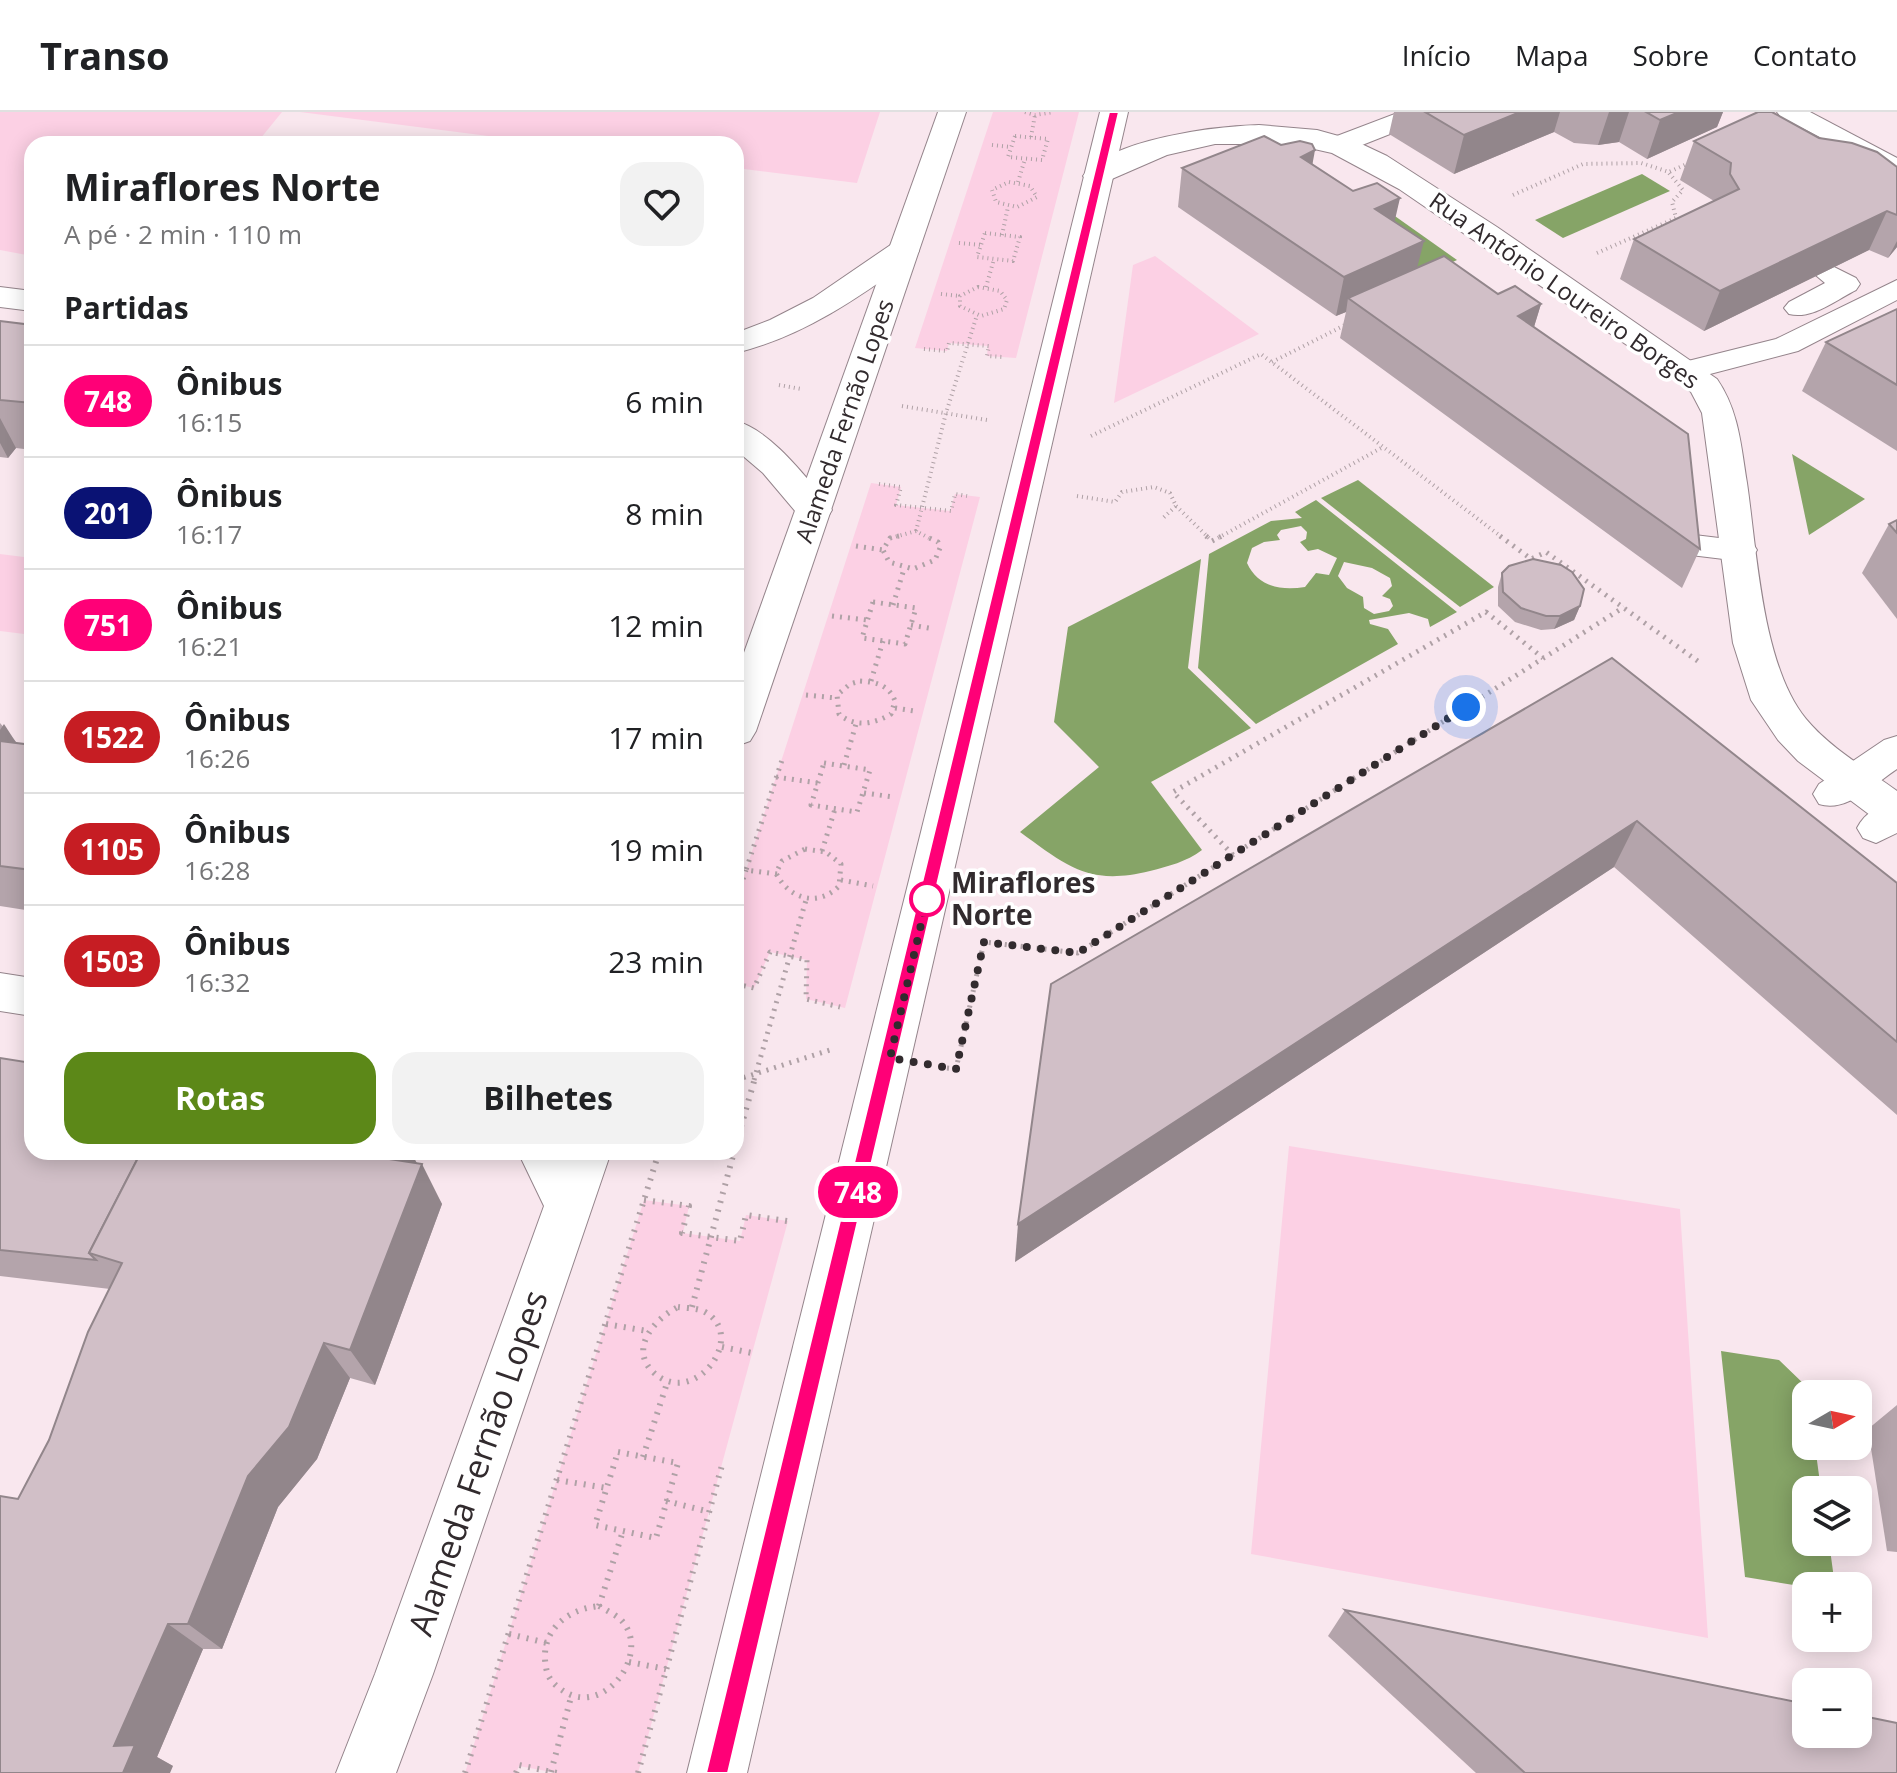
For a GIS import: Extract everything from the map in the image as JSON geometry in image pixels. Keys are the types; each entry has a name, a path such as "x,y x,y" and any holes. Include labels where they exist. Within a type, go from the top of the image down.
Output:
{"street":[{"name":"Alameda Fernão Lopes","path":"744,708 952,112"},
{"path":"717,1772 1114,112"},
{"path":"1174,112 1193,121 1250,134"},
{"name":"Rua António Loureiro Borges","path":"1098,176 1127,159 1166,143 1205,135 1280,134 1338,145 1355,151 1440,203 1687,371 1705,386 1719,413 1752,643 1749,689 1758,720 1779,749 1842,787 1892,825"},
{"path":"744,340 808,316 903,251"},
{"path":"0,297 24,300"},
{"path":"744,439 775,465 814,510"},
{"path":"0,992 24,996"},
{"path":"546,1160 568,1206"},
{"name":"Alameda Fernão Lopes","path":"366,1773 404,1674 584,1160"},
{"path":"391,1773 404,1674"}],"lane":[{"path":"1338,145 1424,112"},
{"path":"1790,112 1897,169"},
{"path":"1733,359 1762,328 1846,284 1826,272"},
{"path":"1687,371 1787,345 1897,289"},
{"path":"1678,544 1740,550"},
{"path":"1842,787 1897,750"}],"path":[{"path":"1025,112 1035,115 1054,112"},
{"path":"1031,137 1035,115"},
{"path":"1015,136 1048,139 1042,160 1025,159 1008,157 1015,136"},
{"path":"1018,182 1025,159"},
{"path":"1597,254 1676,218 1672,202 1683,190 1669,172"},
{"path":"1018,182 1030,186 1037,197 1029,205 1008,207 992,199 992,190 1001,184 1018,182"},
{"path":"1002,235 1008,207"},
{"path":"985,233 1002,235 1020,237 1013,261 977,257 985,233"},
{"path":"950,242 982,245"},
{"path":"986,287 994,259"},
{"path":"933,293 960,296 970,289 986,287 1000,291 1007,305 992,315 977,315 960,306 960,296"},
{"path":"916,531 946,413 977,315"},
{"path":"915,348 947,351 949,343 989,346 987,356 1016,358"},
{"path":"779,385 1090,437 1261,354 1531,559 1546,552 1705,666"},
{"path":"1080,481 1076,496 1115,502 1122,492 1154,487 1170,493 1176,506 1212,541 1383,447"},
{"path":"871,483 901,487 896,505 951,511 955,494 980,497"},
{"path":"1162,519 1176,506"},
{"path":"916,531 938,542 939,555 930,565 904,569 889,562 883,550 890,538 916,531"},
{"path":"851,545 883,550"},
{"path":"893,605 904,569"},
{"path":"873,602 893,605 916,608 905,644 862,638 873,602"},
{"path":"744,1077 835,1049 956,1069 984,942 1078,953 1624,607"},
{"path":"1233,855 1173,792 1486,612 1543,658"},
{"path":"829,616 867,620"},
{"path":"911,625 945,630"},
{"path":"871,681 883,641"},
{"path":"871,681 888,688 895,701 891,714 875,724 856,724 841,717 836,710 836,698 850,684 871,681"},
{"path":"803,695 836,698"},
{"path":"895,708 923,712"},
{"path":"844,765 856,724"},
{"path":"824,763 844,765 870,770 857,812 811,805 824,763"},
{"path":"776,777 818,783"},
{"path":"864,793 901,797"},
{"path":"822,851 835,809"},
{"path":"805,849 822,851 841,864 841,880 830,894 806,900 784,890 777,874 786,858 805,849"},
{"path":"744,876 746,870"},
{"path":"744,1115 806,900"},
{"path":"744,986 754,988 770,952 807,960 806,999 845,1008 831,1063"},
{"path":"465,1773 656,1160"},
{"path":"692,1307 732,1160"},
{"path":"644,1200 689,1206 682,1233 740,1241 746,1215 788,1221"},
{"path":"784,1236 792,1207"},
{"path":"692,1307 714,1319 720,1329 721,1347 715,1364 705,1373 681,1381 668,1380 649,1367 644,1356 647,1331 665,1312 692,1307"},
{"path":"606,1324 647,1331"},
{"path":"748,1368 756,1339"},
{"path":"721,1347 752,1353"},
{"path":"643,1457 668,1380"},
{"path":"618,1452 643,1457 678,1463 656,1538 595,1525 618,1452"},
{"path":"638,1773 725,1454"},
{"path":"557,1480 607,1488"},
{"path":"666,1501 710,1512"},
{"path":"599,1606 623,1531"},
{"path":"599,1606 623,1620 629,1633 629,1662 613,1688 585,1698 571,1697 559,1691 544,1667 547,1643 558,1622 571,1612 599,1606"},
{"path":"509,1634 547,1643"},
{"path":"629,1662 666,1669"},
{"path":"516,1773 519,1765 554,1772 571,1697"}],"shaded area":[{"path":"0,112 282,112 262,136 24,136 24,254 0,250"},
{"path":"300,112 880,112 857,183 744,169 744,136 488,136"},
{"path":"993,112 1079,112 1016,358 987,356 988,346 949,343 947,351 915,348"},
{"path":"1642,174 1670,191 1563,238 1535,220"},
{"path":"1392,214 1457,260 1414,280 1391,237"},
{"path":"1155,256 1259,334 1114,403 1133,265"},
{"path":"1792,454 1865,499 1809,535"},
{"path":"1358,480 1494,587 1460,607 1321,498"},
{"path":"871,483 901,487 896,505 950,511 955,494 980,497 845,1008 806,999 807,960 770,952 754,988 744,986 744,876"},
{"path":"1316,500 1457,612 1430,627 1428,619 1409,613 1369,620 1370,624 1388,629 1398,644 1256,724 1198,668 1209,554 1271,521 1302,518 1295,512","holes":["1301,526 1307,532 1306,539 1300,542 1308,551 1318,549 1337,558 1329,575 1316,573 1305,587 1296,588 1271,586 1257,577 1247,563 1252,548 1264,542 1280,540 1277,535 1281,530","1344,562 1372,568 1390,578 1392,586 1382,596 1390,599 1393,606 1389,611 1374,614 1364,608 1363,597 1347,588 1338,576"]},
{"path":"0,554 24,557 24,634 0,631"},
{"path":"1201,559 1188,668 1251,728 1151,782 1202,850 1177,863 1129,875 1111,876 1080,870 1066,864 1020,832 1099,767 1054,722 1068,627"},
{"path":"1289,1146 1680,1209 1708,1638 1251,1554"},
{"path":"644,1200 689,1206 683,1233 740,1241 746,1215 788,1221 638,1773 557,1773 519,1766 516,1773 465,1773"},
{"path":"1721,1351 1779,1360 1800,1380 1792,1380 1792,1460 1817,1460 1819,1476 1792,1476 1792,1556 1831,1556 1833,1572 1792,1572 1792,1585 1745,1577"}],"building":[{"path":"1425,112 1520,112 1464,135"},
{"path":"1646,112 1679,112 1660,120"},
{"path":"1758,112 1772,112 1819,138 1852,143 1877,152 1897,167 1897,215 1887,211 1720,291 1634,239 1739,189 1730,174 1731,163 1694,141"},
{"path":"1264,136 1281,145 1300,141 1312,144 1315,150 1301,157 1353,191 1377,183 1400,198 1375,209 1424,241 1344,277 1182,168"},
{"path":"1444,256 1498,294 1515,286 1541,304 1518,316 1688,434 1700,549 1348,298"},
{"path":"1897,309 1897,385 1826,342"},
{"path":"0,321 24,324 24,402 0,400"},
{"path":"1897,520 1897,533 1889,524"},
{"path":"1533,559 1561,565 1572,572 1584,589 1580,606 1560,616 1546,616 1521,608 1503,592 1502,573 1509,566"},
{"path":"1612,658 1897,883 1897,1042 1637,821 1018,1224 1051,984"},
{"path":"0,741 24,744 24,869 0,866"},
{"path":"0,1058 24,1062 24,1160 137,1160 89,1253 96,1260 0,1250"},
{"path":"137,1160 396,1160 422,1164 350,1350 324,1343 289,1427 248,1476 188,1624 168,1624 114,1746 135,1745 123,1773 0,1773 0,1496 18,1499 49,1440 88,1332 122,1263 89,1253"},
{"path":"1345,1610 1792,1701 1792,1748 1872,1748 1872,1718 1897,1723 1897,1773 1525,1773"}],"bus line":[{"name":"748","path":"717,1773 1114,112"}],"place":[{"name":"Miraflores Norte","path":"927,899"}],"route":[{"path":"927,899 890,1058 956,1069 984,942 1078,953 1466,707"}]}
